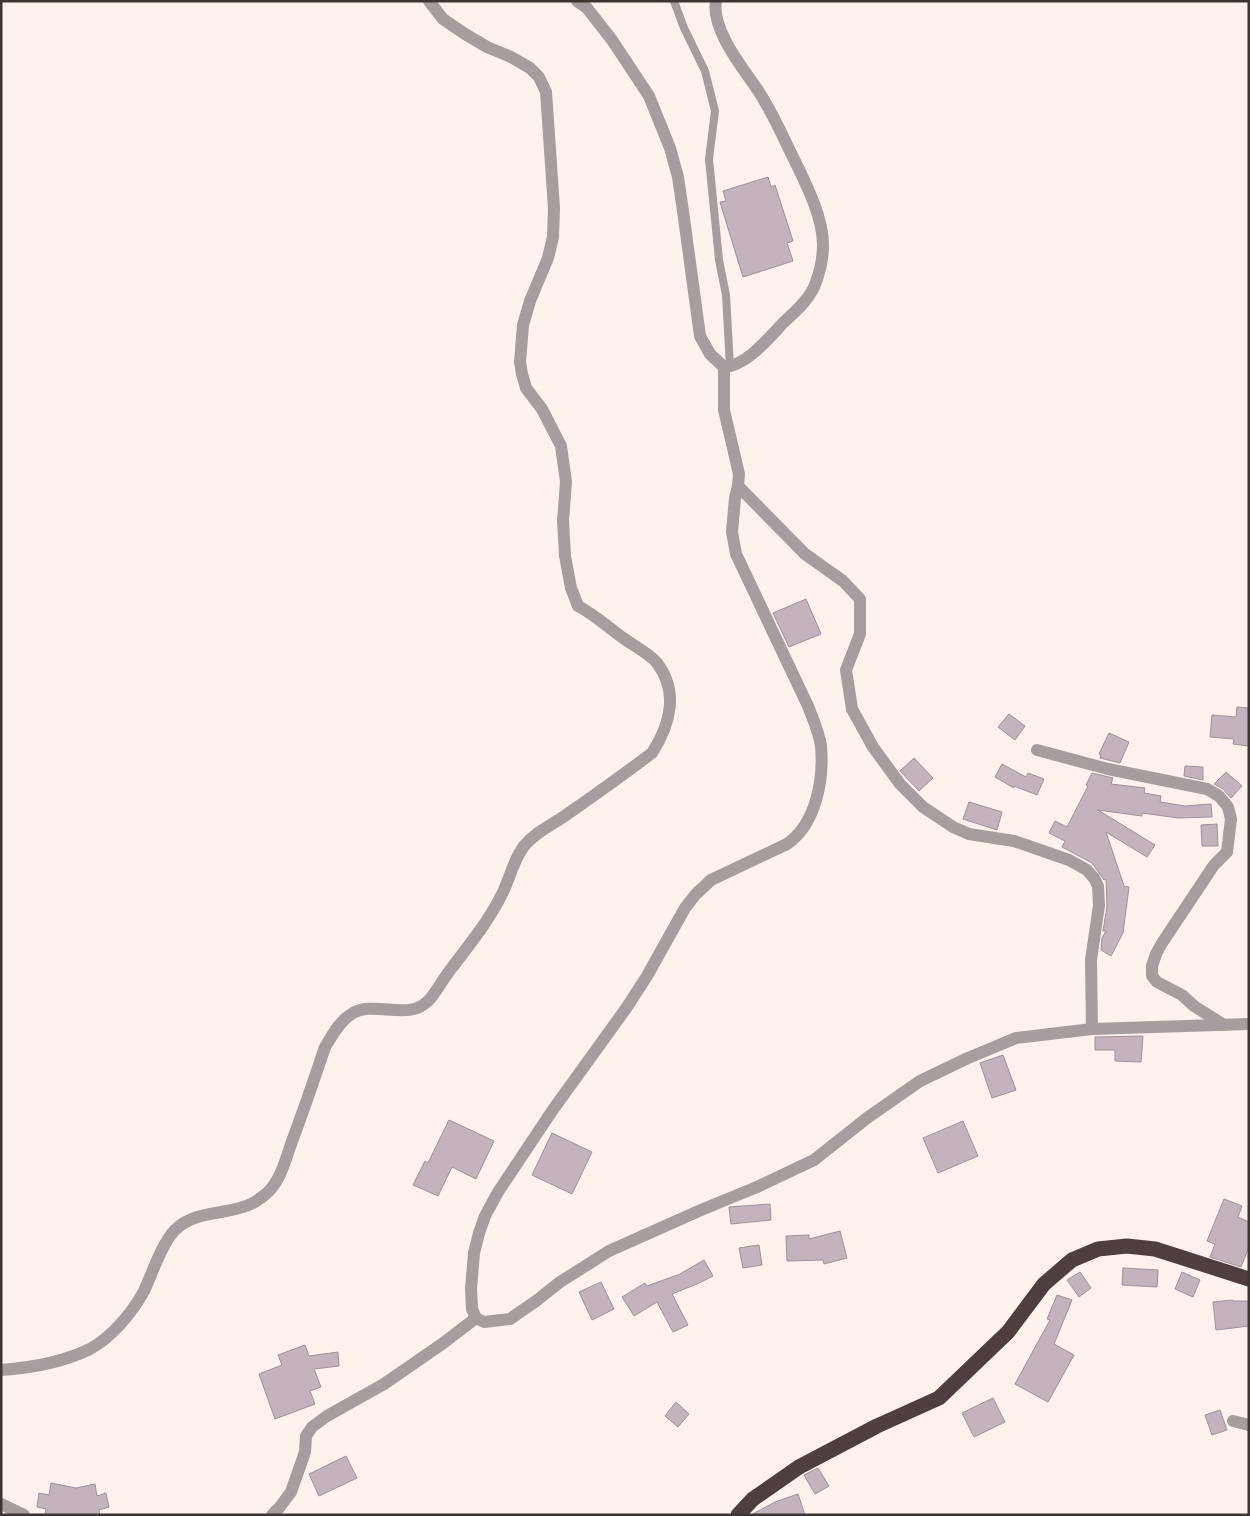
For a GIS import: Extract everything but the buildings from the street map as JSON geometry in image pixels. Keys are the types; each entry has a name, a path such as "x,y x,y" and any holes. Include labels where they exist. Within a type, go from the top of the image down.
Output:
{"highway":[{"path":"738,1515 753,1499 799,1467 877,1426 938,1398 1008,1332 1044,1284 1072,1260 1098,1249 1127,1246 1155,1249 1249,1278"}],"street":[{"path":"1,1370 29,1368 90,1349 120,1324 143,1293 165,1245 174,1231 187,1221 252,1203 269,1192 281,1172 325,1047 336,1029 348,1015 356,1011 364,1009 403,1011 413,1009 428,1001 488,919 502,894 523,847 533,836 564,817 652,753 662,736 669,716 670,696 667,679 656,661 618,635 592,613 578,606 571,588 565,556 563,521 566,482 561,446 542,409 526,388 522,374 520,352 523,325 530,301 548,258 553,237 554,208 546,92 539,77 530,68 465,34 443,19 429,1"},
{"path":"576,1 587,8 612,40 649,96 670,148 679,186 700,336 710,354 727,367"},
{"path":"716,1 715,6 719,26 740,64 768,104 806,184 821,225 823,246 816,284 802,304 765,342 740,363 727,367"},
{"path":"727,367 724,410 739,474 732,532 736,554 817,729 821,746 821,769 815,805 804,828 795,838 711,880 685,908 637,992 552,1111 498,1192 485,1216 474,1253 470,1289 472,1309 476,1318 484,1322 510,1318 560,1282 609,1251 757,1187 814,1160 867,1118 920,1082 968,1058 1016,1038 1092,1030 1249,1024"},
{"path":"738,486 805,554 842,581 860,599 860,634 846,670 852,710 873,747 900,784 923,807 952,827 969,834 1014,841 1069,860 1087,870 1094,878 1098,886 1099,906 1091,960 1092,1030"},
{"path":"1037,750 1108,769 1207,789 1219,796 1228,807 1230,820 1227,852 1214,865 1162,943 1152,966 1152,976 1157,982 1182,995 1194,1006 1224,1024"},
{"path":"272,1515 291,1492 305,1452 306,1436 312,1426 384,1384 476,1318"},
{"path":"1233,1421 1249,1425"},
{"path":"1,1504 24,1515"}],"lane":[{"path":"674,1 684,28 706,70 715,111 709,159 719,260 726,295 727,367"}]}
